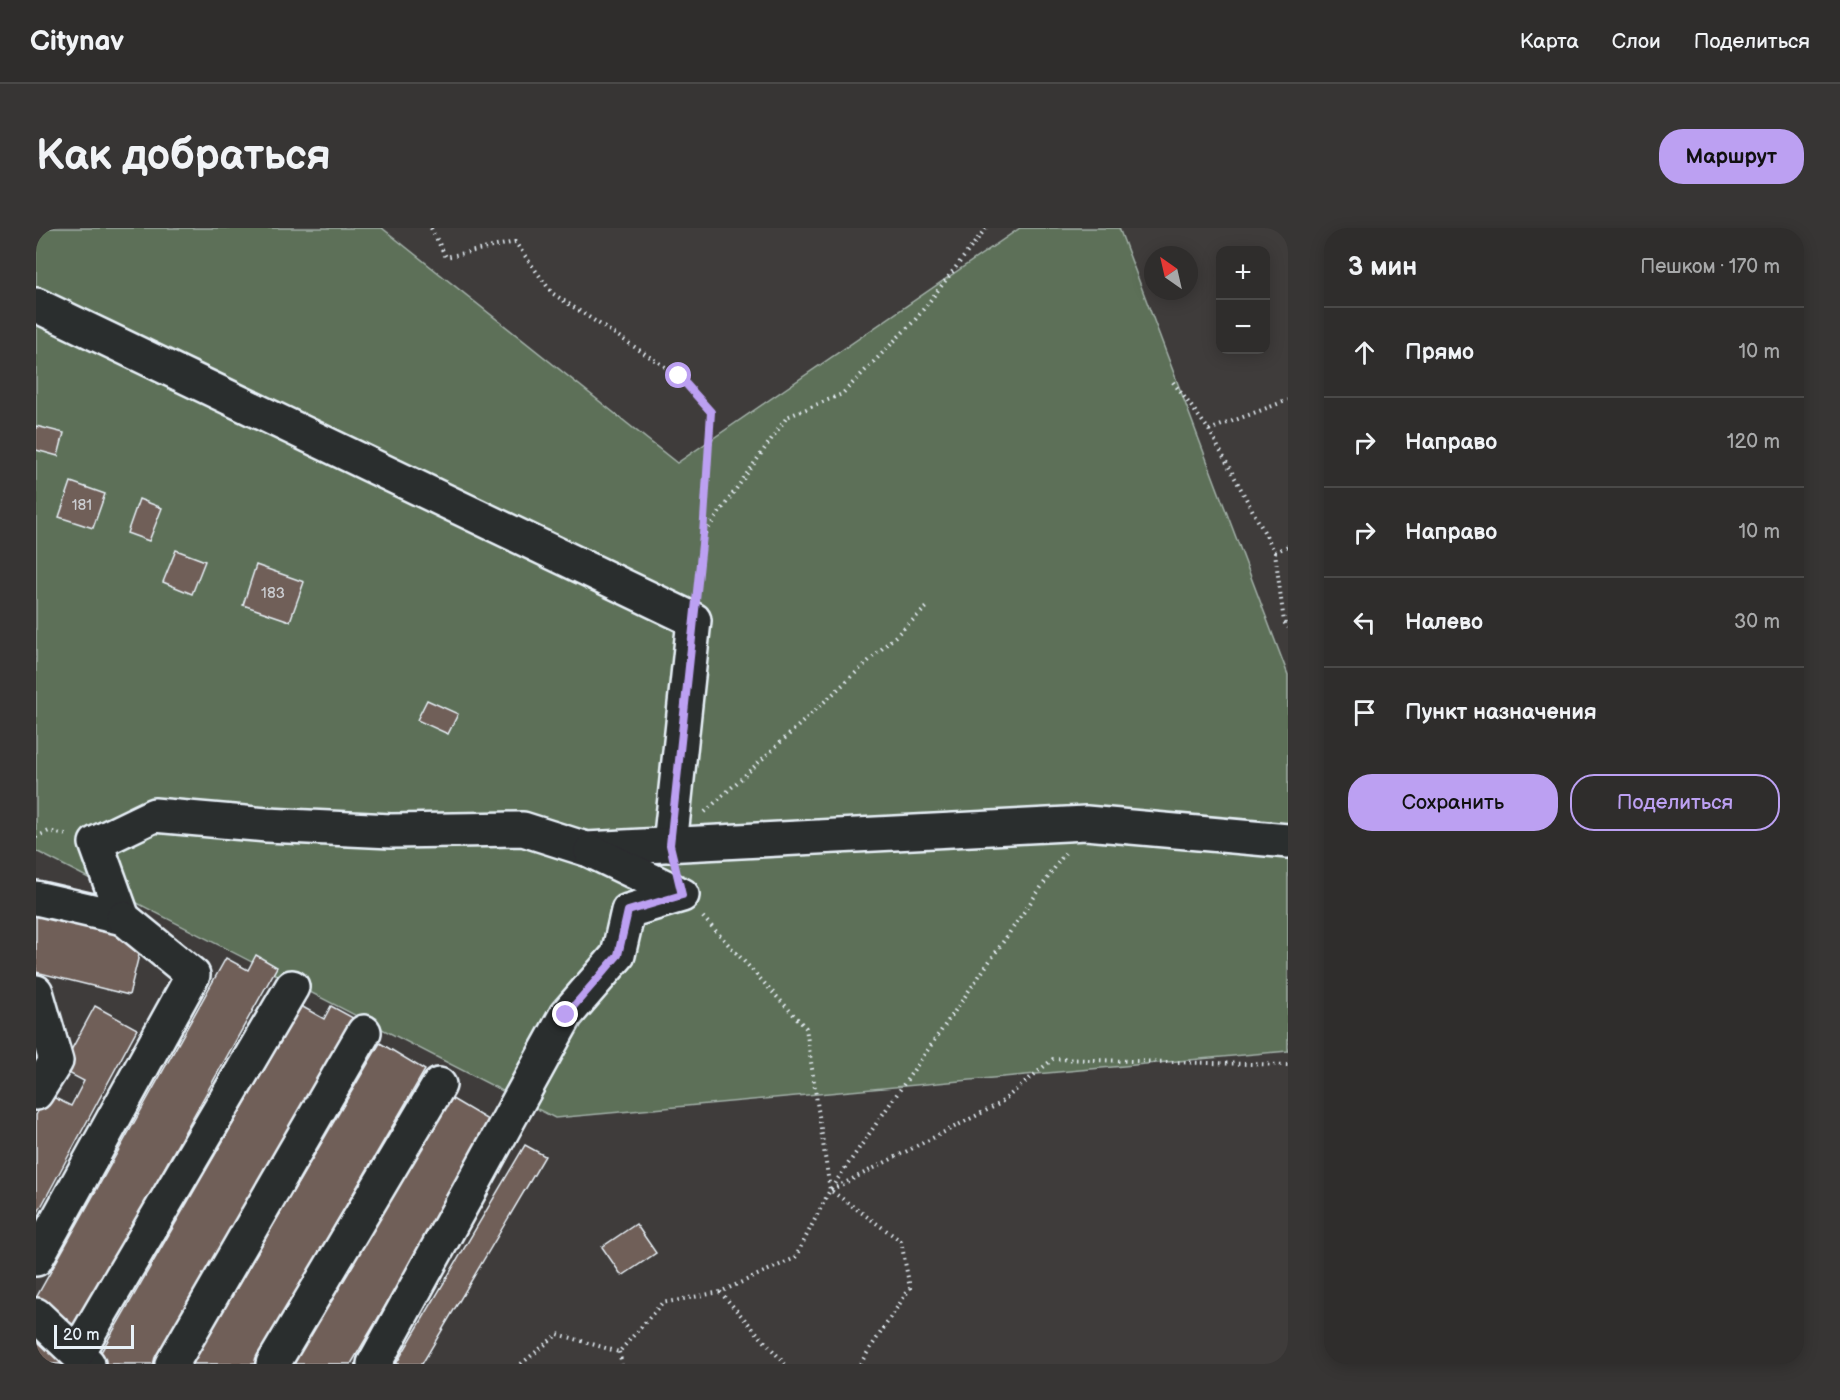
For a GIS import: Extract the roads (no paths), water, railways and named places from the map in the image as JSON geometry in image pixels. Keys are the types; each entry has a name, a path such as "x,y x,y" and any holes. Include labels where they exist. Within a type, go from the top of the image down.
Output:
{"lane":[{"path":"36,305 694,620 670,845"},
{"path":"123,918 96,843 154,814 267,825 391,831 523,829 586,849 682,895 628,911 618,955 566,1015 374,1364"},
{"path":"586,849 1086,823 1288,841"},
{"path":"36,898 123,918 193,975 36,1259"},
{"path":"36,1315 82,1359 292,987"},
{"path":"36,992 56,1061 36,1093"},
{"path":"172,1364 364,1032"},
{"path":"273,1364 438,1085"}]}
